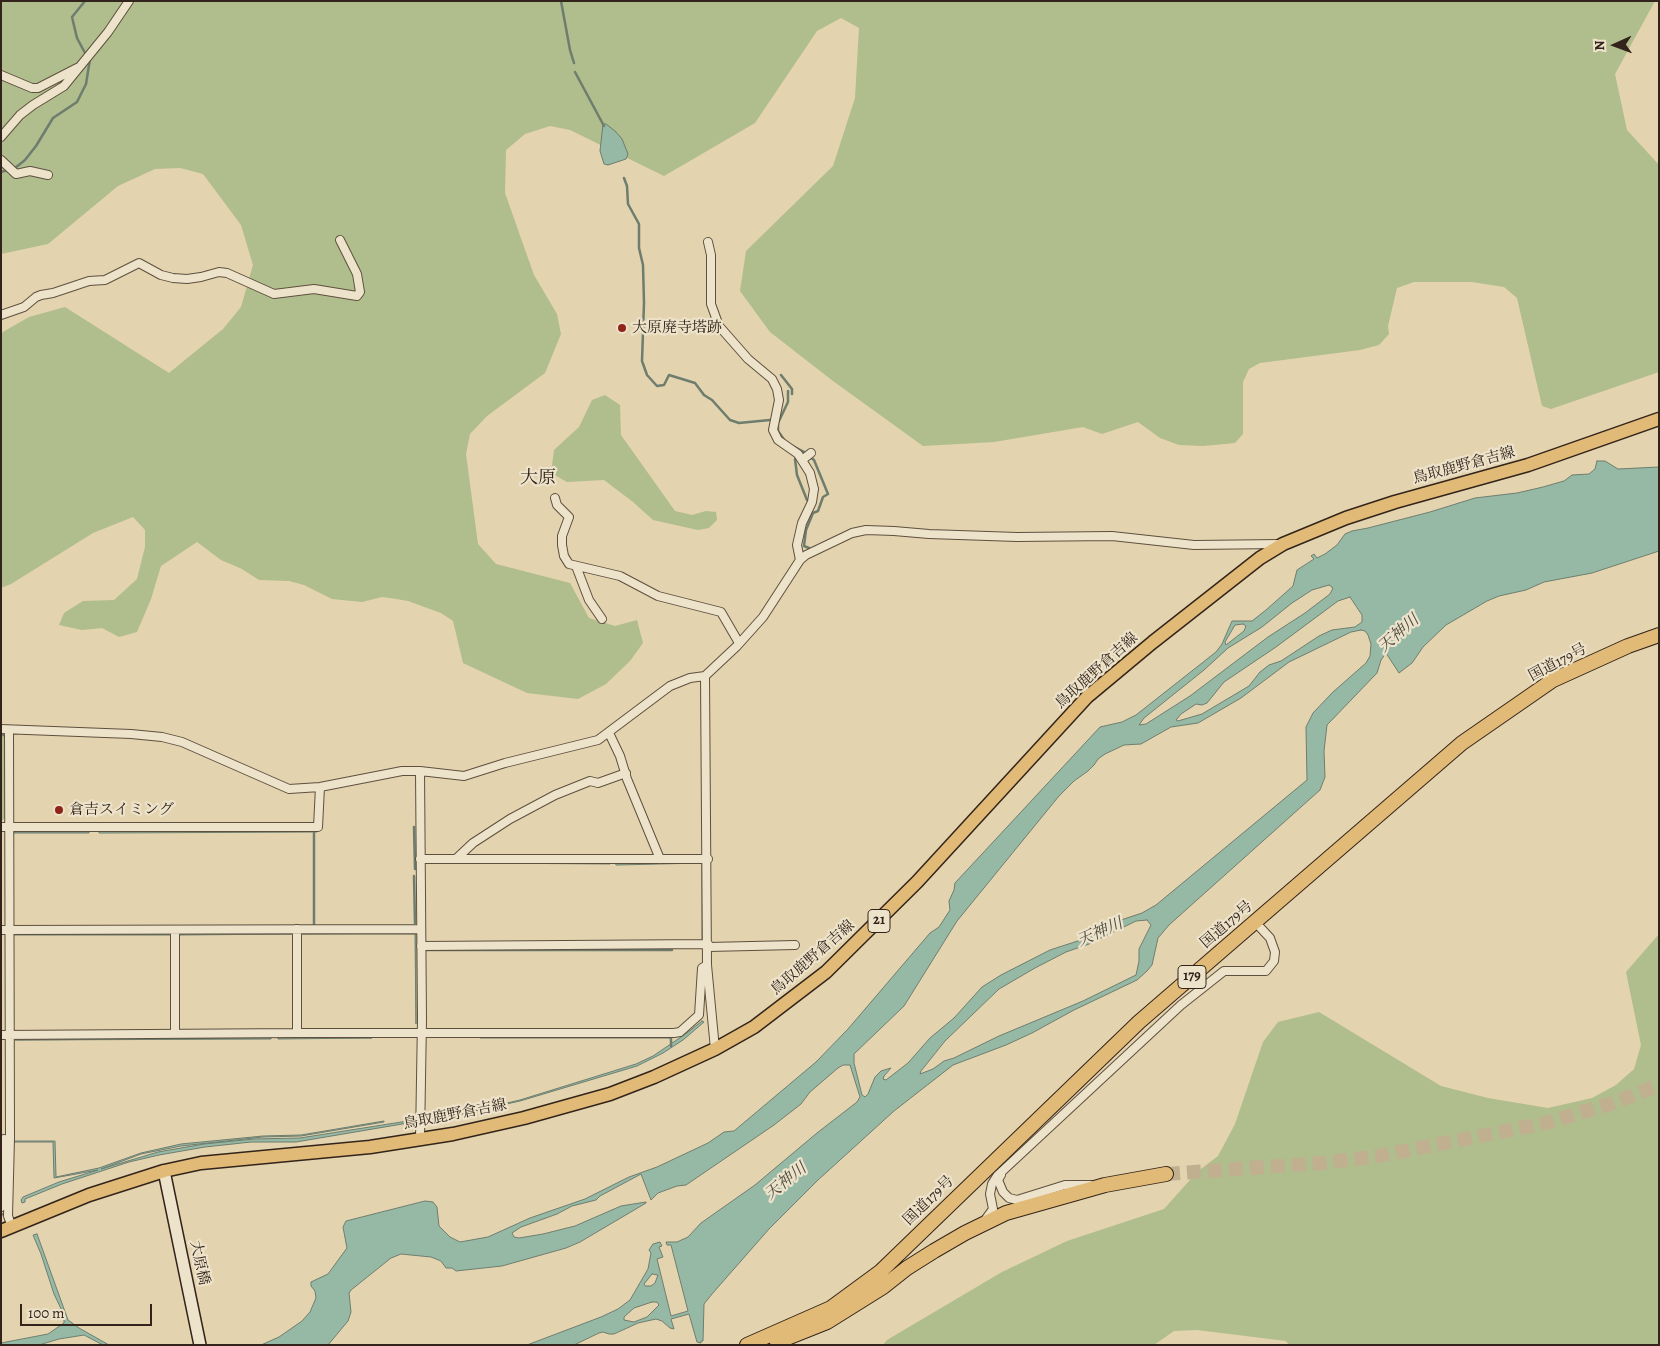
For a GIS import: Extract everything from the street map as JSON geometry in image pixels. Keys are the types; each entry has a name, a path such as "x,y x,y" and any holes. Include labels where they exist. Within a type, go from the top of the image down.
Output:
{"highway":[{"name":"国道179号","path":"747,1345 831,1308 880,1272 1139,1022 1256,923 1462,743 1553,680 1628,646 1659,635"},
{"path":"772,1345 827,1322 882,1287 907,1268 982,1224 1006,1213 1105,1184 1166,1174"}],"main road":[{"name":"鳥取鹿野倉吉線","path":"7,1229 89,1195 164,1171 201,1163 370,1147 452,1134 524,1118 610,1094 654,1077 715,1049 754,1028 826,972 918,882 1087,698 1152,642 1260,558 1283,544 1346,518 1387,504 1528,465 1659,419"}],"street":[{"path":"1,137 20,115 64,86 108,32 129,1"},
{"path":"1,75 25,86 38,88 78,68"},
{"path":"1,160 16,174 30,171 48,175"},
{"path":"1,315 24,307 41,295 89,281 105,280 139,263 161,275 173,278 187,279 220,272 227,273 274,294 314,288 357,296 360,292 356,274 340,240"},
{"path":"708,242 711,255 711,304 719,326 748,359 772,379 777,389 778,400 773,430 778,440 798,454 810,473 814,489 812,502 802,523 797,545 800,560"},
{"path":"802,460 811,453"},
{"path":"555,498 557,505 569,517 562,536 564,556 569,564 620,576 658,596 721,612 739,643"},
{"path":"7,1229 5,1139 5,730 131,734 162,737 182,742 289,789 320,787 402,771 420,770 464,776 505,763 598,740 670,686 690,678 705,676 763,617 800,560 806,555 852,533 866,530 928,534 1112,536 1194,545 1283,544"},
{"path":"576,566 589,600 602,620"},
{"path":"705,676 708,859 707,965 715,1049"},
{"path":"609,733 660,858"},
{"path":"420,770 422,1033 420,1139"},
{"path":"457,858 481,838 510,819 556,795 590,781 598,783 626,773"},
{"path":"5,827 318,827 320,787"},
{"path":"420,859 708,859"},
{"path":"982,1224 993,1209 990,1194 992,1184 1005,1168 1181,1005 1224,971 1266,971 1274,962 1275,952 1270,938 1256,923"},
{"path":"297,929 297,1033"},
{"path":"5,930 421,929"},
{"path":"175,930 175,1034"},
{"path":"421,946 795,946"},
{"path":"5,1035 680,1032 699,1015 702,968 707,965"},
{"path":"1,1207 5,1139"},
{"path":"1005,1168 998,1180 1003,1192 1010,1198 1017,1200 1065,1185 1105,1184"},
{"name":"大原橋","path":"164,1171 200,1345"}],"shaded area":[{"path":"1,1 1655,1 1615,74 1627,130 1659,165 1659,372 1551,409 1542,406 1517,298 1504,287 1472,282 1414,282 1397,288 1388,326 1389,334 1379,345 1360,350 1260,363 1249,369 1243,382 1243,434 1235,443 1203,446 1179,445 1160,438 1138,422 1102,434 1083,427 994,442 923,446 833,381 770,332 740,291 746,251 833,166 855,98 859,28 841,18 817,31 755,123 664,176 570,130 550,126 525,134 506,150 505,193 534,275 557,314 561,334 545,373 487,416 470,434 466,454 478,544 496,564 570,583 589,618 615,626 637,620 643,643 630,661 606,684 578,699 527,693 463,663 453,621 441,613 408,601 382,597 362,602 332,599 304,585 289,581 259,580 242,569 221,560 197,542 161,566 151,599 137,632 119,637 102,628 82,630 59,625 64,613 83,601 114,600 137,579 145,547 145,530 133,517 93,533 11,584 1,588 1,333 29,317 65,307 169,373 223,329 241,307 253,265 241,225 203,174 180,168 155,169 118,186 48,244 1,254"},
{"path":"605,395 620,405 621,435 675,511 692,515 706,511 716,512 717,520 709,528 698,530 653,520 604,480 567,482 551,473 554,450 579,427 592,400"},
{"path":"1,733 6,734 6,818 1,821"},
{"path":"1659,934 1659,1345 1289,1345 1286,1341 1197,1330 1174,1331 1154,1345 883,1345 887,1340 1002,1272 1067,1241 1164,1209 1197,1172 1218,1156 1235,1124 1263,1042 1278,1022 1319,1012 1441,1086 1488,1098 1548,1108 1592,1098 1616,1085 1634,1069 1641,1045 1626,972"}],"water":[{"path":"603,124 606,124 615,131 622,139 628,154 626,159 608,165 604,164 600,151"},
{"name":"天神川","path":"1597,461 1605,461 1618,469 1659,467 1659,551 1592,573 1544,582 1526,590 1499,596 1487,601 1446,625 1423,647 1412,663 1399,673 1386,653 1381,660 1377,673 1327,725 1324,751 1325,777 1320,790 1169,925 1158,938 1152,965 1147,971 1137,980 1074,1010 1032,1033 953,1065 894,1111 818,1180 769,1229 712,1294 704,1304 703,1341 701,1343 697,1342 689,1314 671,1319 674,1329 656,1319 638,1323 614,1334 599,1333 574,1345 527,1345 601,1317 618,1309 630,1300 648,1269 651,1253 649,1250 653,1244 660,1242 662,1246 659,1247 663,1257 657,1259 671,1316 688,1311 671,1245 667,1245 666,1242 677,1242 688,1237 701,1223 755,1185 857,1102 860,1097 850,1065 843,1065 838,1068 810,1092 801,1104 774,1125 686,1185 677,1186 658,1193 651,1200 641,1174 596,1200 572,1206 557,1214 521,1227 512,1233 514,1237 519,1238 543,1234 575,1226 621,1206 646,1202 580,1242 566,1248 502,1266 456,1271 452,1268 446,1268 441,1261 431,1257 401,1254 391,1258 351,1290 349,1293 351,1312 348,1321 328,1345 261,1345 279,1337 302,1321 310,1312 316,1298 311,1282 328,1274 347,1248 343,1227 346,1221 425,1201 433,1202 437,1207 439,1226 450,1237 460,1242 488,1237 530,1218 585,1199 629,1177 657,1167 708,1143 724,1132 734,1131 816,1062 848,1029 930,933 939,927 950,910 949,901 955,883 1100,727 1122,722 1136,715 1216,652 1222,644 1232,621 1252,621 1266,610 1293,586 1297,570 1314,559 1311,556 1314,554 1317,558 1325,554 1337,545 1345,534 1352,531 1430,512 1475,498 1517,493 1543,487 1564,481 1572,475 1589,474 1595,469","holes":["1329,585 1333,588 1330,594 1305,613 1268,637 1190,696 1146,724 1139,725 1144,718 1204,670 1228,648 1262,627 1312,590","1350,597 1362,615 1362,622 1355,627 1332,630 1319,636 1281,661 1269,665 1260,672 1249,686 1202,714 1176,720 1181,714 1196,704 1202,705 1207,703 1224,682 1276,647 1338,601","1243,624 1246,626 1244,631 1226,645 1225,642 1235,625","1365,631 1371,644 1370,656 1366,663 1333,692 1313,713 1306,727 1307,780 1156,905 1142,913 1112,923 1090,937 1050,950 982,987 954,1018 930,1038 908,1063 886,1080 883,1079 884,1076 891,1068 881,1071 875,1077 868,1094 865,1097 862,1095 854,1063 854,1054 904,1006 957,921 1059,796 1105,754 1124,745 1141,744 1171,727 1198,723 1241,698 1289,662 1351,632","1147,920 1151,925 1139,949 1136,975 1083,1001 944,1061 933,1069 920,1074 945,1041 999,989 1066,952 1089,944 1136,921","652,1274 658,1275 655,1283 651,1286 645,1286 644,1284","652,1302 657,1302 659,1305 647,1317 634,1322 624,1320 624,1317 634,1308"]},
{"path":"99,831 317,831 317,832 99,833"},
{"path":"89,832 89,833 14,833"},
{"path":"610,862 610,864 477,863"},
{"path":"615,862 703,862 703,941 702,863 616,865"},
{"path":"415,933 416,1024 415,934 300,934"},
{"path":"172,934 172,935 14,935"},
{"path":"179,934 294,934 179,935"},
{"path":"702,1021 704,1022 683,1040 637,1066 520,1101 431,1121 431,1119 520,1100 636,1064 653,1056"},
{"path":"657,1036 671,1038 480,1038 480,1037"},
{"path":"271,1038 271,1039 15,1040"},
{"path":"278,1038 372,1038 278,1039"},
{"path":"414,1120 414,1122 296,1142 251,1142 159,1155 129,1162 62,1184 25,1199 25,1202 22,1203 21,1200 23,1197 59,1182 98,1170 54,1178 53,1142 14,1141 55,1141 56,1177 99,1168 141,1153 181,1144 263,1136 301,1135 384,1121 301,1136 263,1137 181,1146 141,1154 101,1169 158,1152 204,1144 254,1139 300,1138"},
{"path":"37,1234 68,1320 109,1345 103,1345 84,1335 59,1339 39,1345 1,1345 1,1343 48,1334 64,1323 64,1315 54,1294 33,1235"}],"waterway":[{"path":"85,1 72,17 77,38 85,53"},
{"path":"561,1 574,63"},
{"path":"15,168 25,160 36,146 53,118 77,102 86,84 90,59"},
{"path":"575,72 604,126"},
{"path":"1,172 8,170"},
{"path":"624,178 627,186 628,204 639,224 639,248 643,265 644,303 642,361 647,375 657,386 664,385 669,375 695,383 704,395 712,400 730,420 739,423 770,420"},
{"path":"781,375 792,389 792,394"},
{"path":"785,441 778,431 778,423 788,402 788,391"},
{"path":"791,445 806,453"},
{"path":"809,548 804,546 806,530 813,513 818,511 823,497 828,494 814,460 810,457"},
{"path":"795,459 797,475 807,500"},
{"path":"414,827 415,869"},
{"path":"314,833 314,924"},
{"path":"414,876 415,923"},
{"path":"426,950 672,950"},
{"path":"668,1037 671,1037 671,1046"}],"tunnel":[{"path":"1166,1174 1322,1163 1378,1156 1546,1123 1613,1103 1659,1085"}],"place":[{"name":"大原廃寺塔跡","path":"622,328"},
{"name":"倉吉スイミング","path":"59,810"}],"district":[{"name":"大原","path":"538,479"}]}
